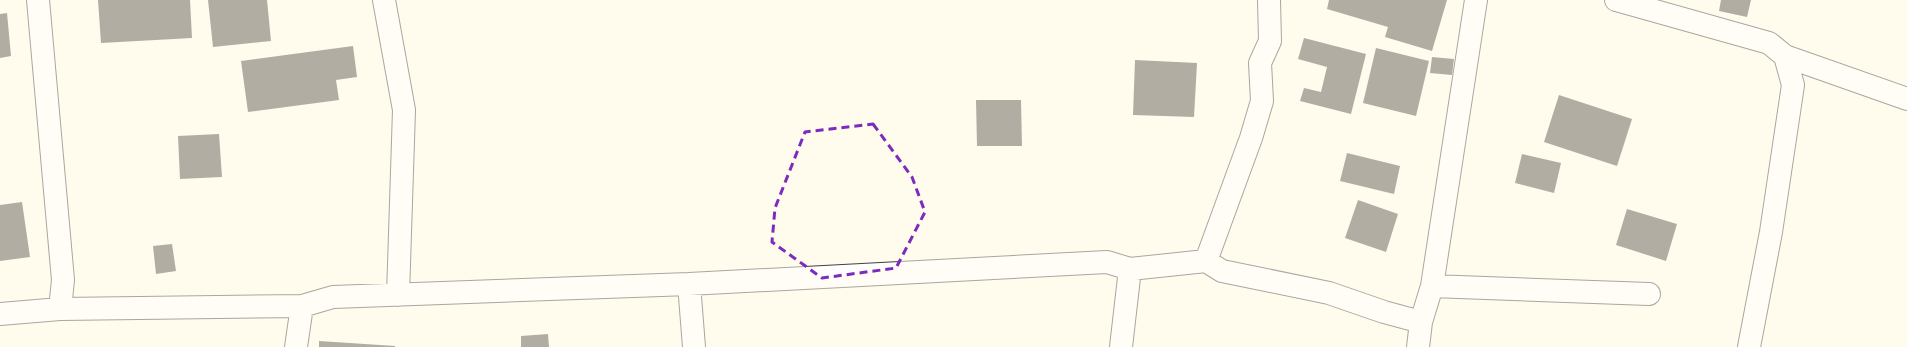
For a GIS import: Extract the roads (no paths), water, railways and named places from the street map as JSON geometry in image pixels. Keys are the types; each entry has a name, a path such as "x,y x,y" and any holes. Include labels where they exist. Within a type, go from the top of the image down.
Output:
{"street":[{"path":"38,0 63,280 60,309"},
{"path":"384,0 404,110 398,295"},
{"path":"1206,261 1251,138 1262,101 1260,63 1270,41 1269,0"},
{"path":"1418,347 1422,322 1432,286 1476,0"},
{"path":"1616,0 1769,43 1785,56 1907,99"},
{"path":"1749,347 1771,232 1794,85 1785,56"},
{"path":"0,314 60,309 302,306 333,297 689,284 1107,262 1130,269 1206,261 1222,271 1329,293 1384,312 1422,322"},
{"path":"1121,347 1130,269"},
{"path":"689,284 694,347"},
{"path":"1432,286 1649,294"},
{"path":"296,347 302,306"}]}
